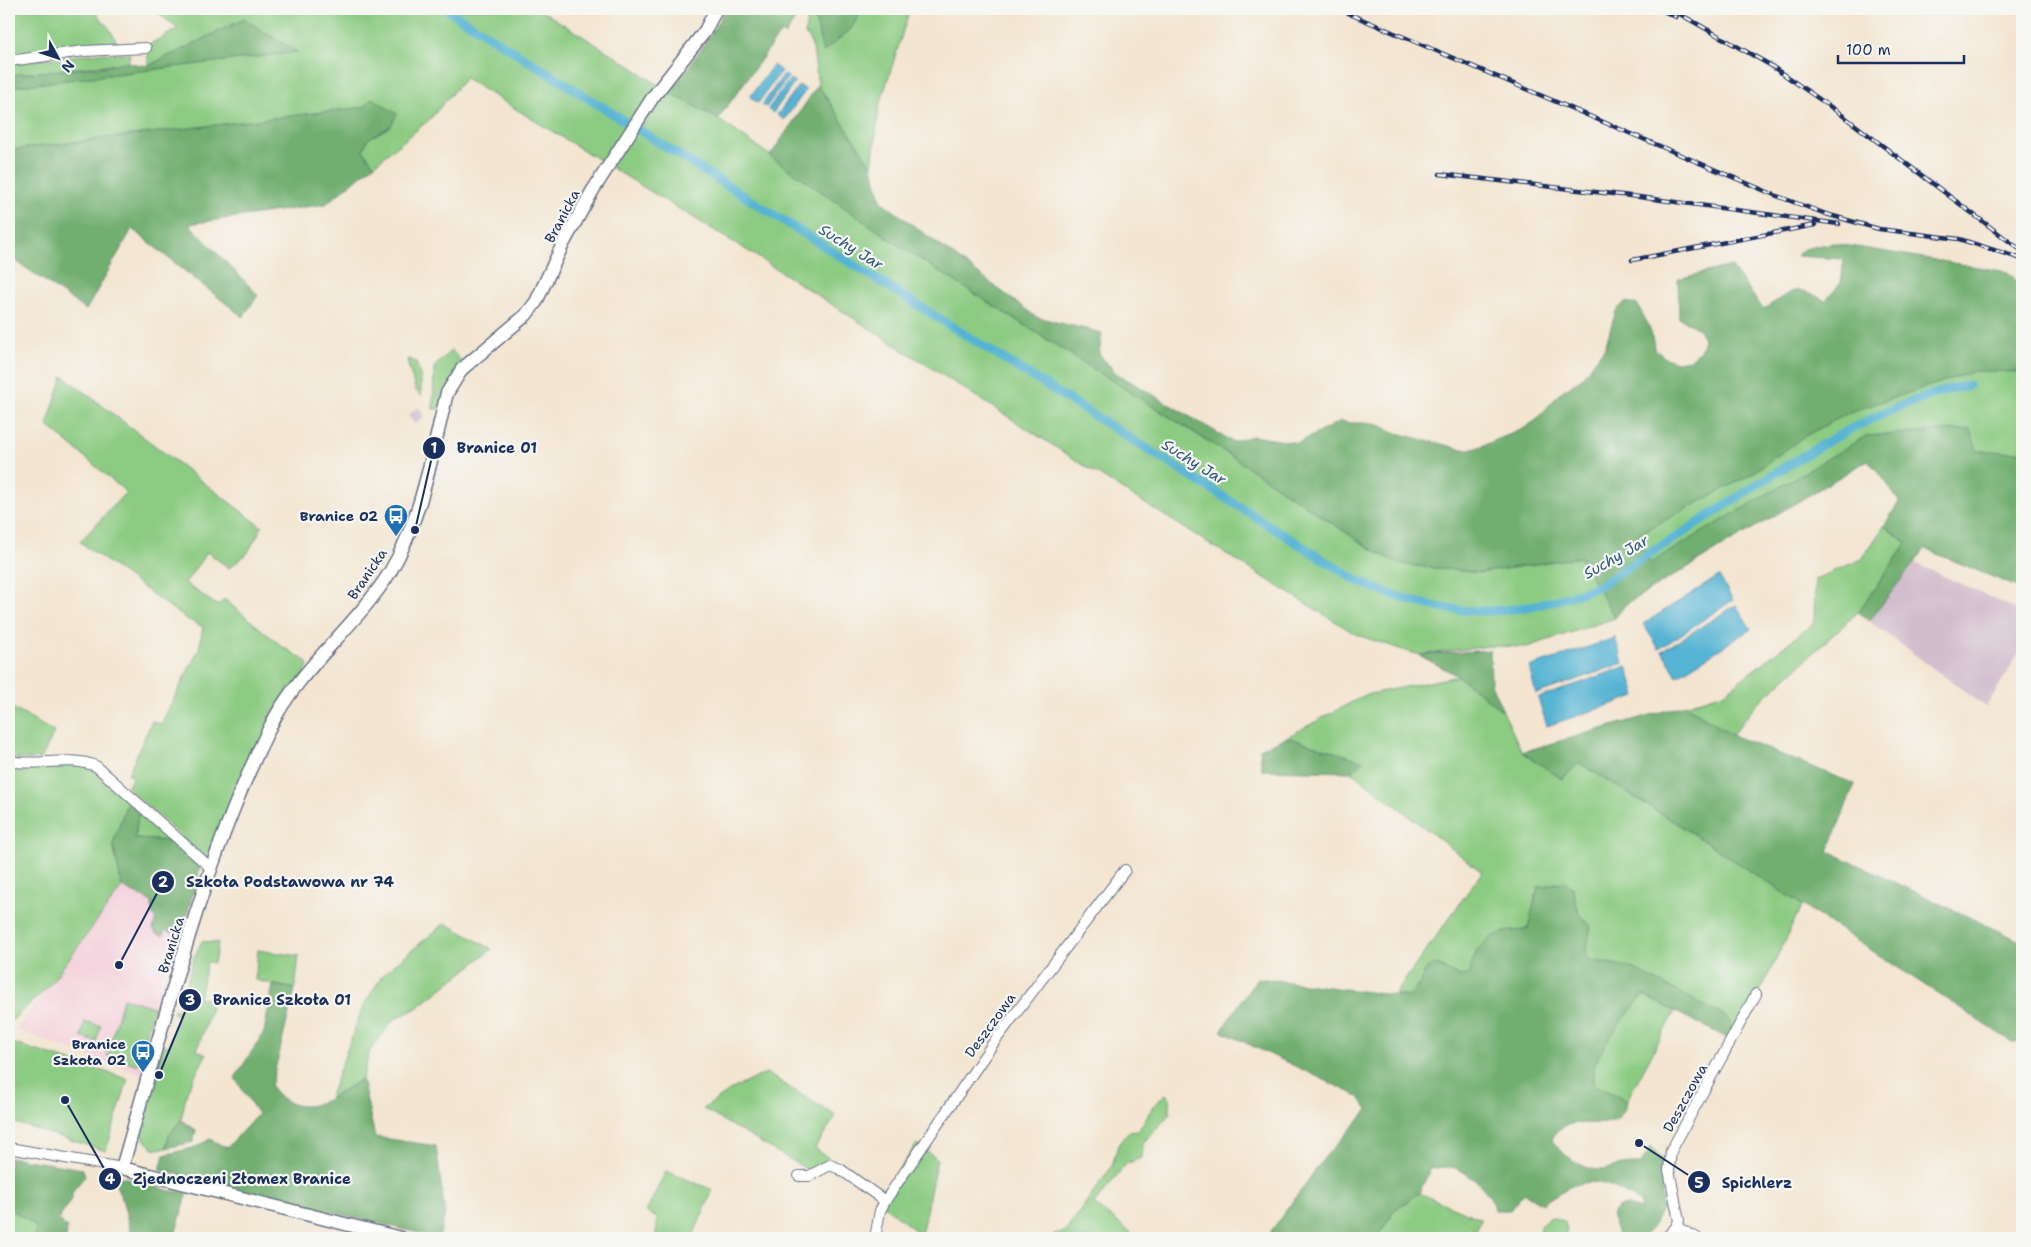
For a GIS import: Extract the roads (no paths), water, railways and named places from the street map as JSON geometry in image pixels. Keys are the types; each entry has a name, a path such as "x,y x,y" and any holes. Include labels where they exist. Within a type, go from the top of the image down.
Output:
{"street":[{"name":"Branicka","path":"122,1168 211,868 258,750 275,717 307,674 367,603 398,555 419,503 447,393 452,384 462,369 526,315 536,302 576,218 653,97 705,32 716,9"},
{"path":"9,61 84,51 146,48"},
{"path":"9,761 66,760 83,761 96,766 211,868"},
{"name":"Deszczowa","path":"875,1238 880,1211 885,1200 994,1042 1125,870"},
{"name":"Deszczowa","path":"1676,1228 1678,1215 1669,1170 1670,1151 1756,994"},
{"path":"9,1148 122,1168 401,1238"},
{"path":"799,1176 809,1176 830,1166 840,1168 885,1200"},
{"path":"1666,1238 1676,1228 1697,1238"}],"water":[{"path":"773,65 781,71 758,103 750,97"},
{"path":"784,74 788,77 766,107 762,105"},
{"path":"790,79 795,82 773,113 768,109"},
{"path":"799,85 806,90 784,120 777,115"},
{"path":"1719,576 1733,600 1659,649 1643,624"},
{"path":"1736,605 1751,629 1677,676 1662,651"},
{"path":"1615,638 1623,663 1536,694 1529,667"},
{"path":"1627,666 1636,696 1547,726 1538,698"}],"waterway":[{"name":"Suchy Jar","path":"446,9 1356,580 1387,593 1417,602 1474,611 1503,610 1562,599 1594,588 1780,470 1852,428 1890,410 1929,396 1969,385"}],"railway":[{"path":"1338,9 1777,196 1826,214 1879,229 1959,239 2022,259"},
{"path":"1659,9 1676,17"},
{"path":"1671,9 1770,65 1838,112 2022,251"},
{"path":"1440,174 1639,197 1839,224"},
{"path":"1632,260 1815,225"}],"place":[{"name":"Branice 01","path":"415,530"},
{"name":"Branice 02","path":"396,537"},
{"name":"Szkoła Podstawowa nr 74","path":"119,965"},
{"name":"Branice Szkoła 02","path":"143,1073"},
{"name":"Branice Szkoła 01","path":"159,1075"},
{"name":"Zjednoczeni Złomex Branice","path":"65,1100"},
{"name":"Spichlerz","path":"1639,1143"}]}
